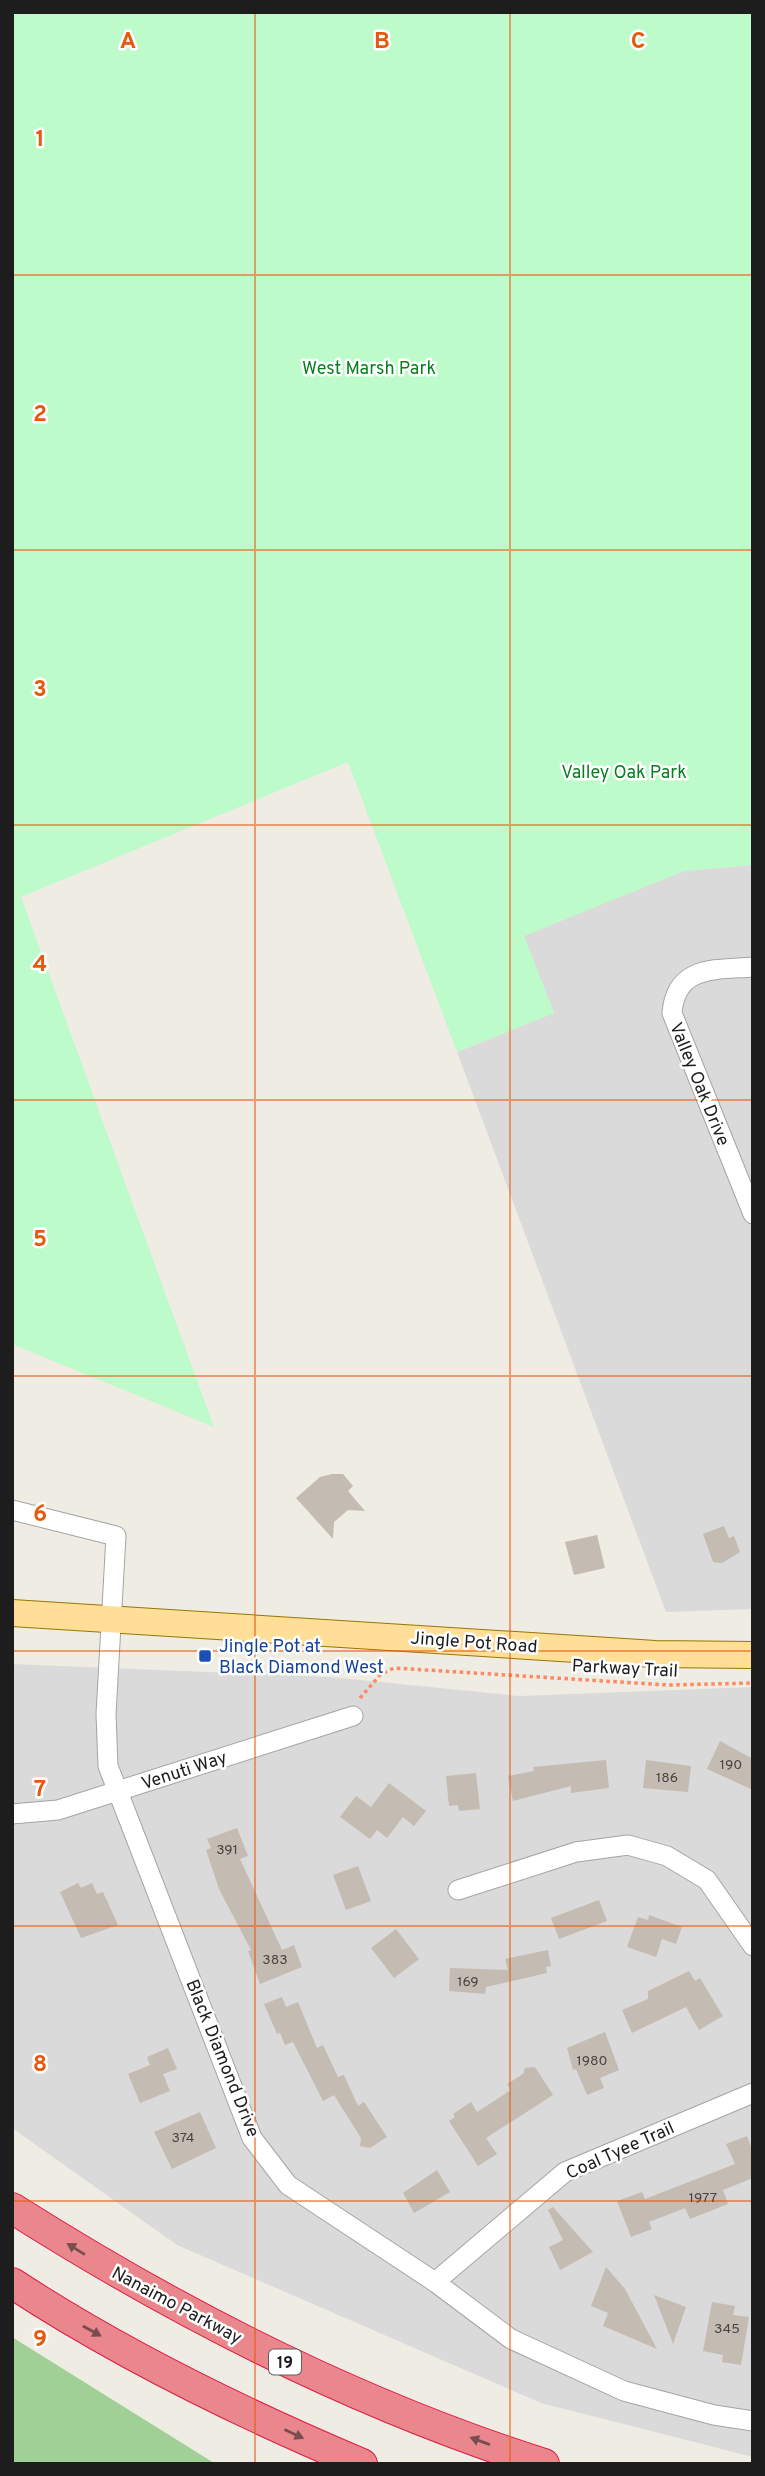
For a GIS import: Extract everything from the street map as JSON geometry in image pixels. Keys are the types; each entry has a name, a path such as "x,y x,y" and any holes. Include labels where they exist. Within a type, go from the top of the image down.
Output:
{"highway":[{"name":"Nanaimo Parkway","path":"12,2208 141,2287 278,2358 373,2400 544,2464"},
{"path":"12,2283 151,2365 362,2464"}],"main road":[{"name":"Jingle Pot Road","path":"12,1613 655,1654 753,1656"}],"street":[{"name":"Valley Oak Drive","path":"753,967 700,972 686,979 677,991 672,1013 753,1214"},
{"path":"12,1510 116,1536 111,1619"},
{"name":"Black Diamond Drive","path":"111,1619 106,1740 108,1766 253,2138 288,2185 435,2281 511,2339 624,2391 714,2415 753,2421"},
{"name":"Venuti Way","path":"12,1814 58,1810 354,1716"},
{"path":"458,1890 576,1852 628,1845 667,1856 707,1880 753,1946"},
{"name":"Coal Tyee Trail","path":"435,2281 565,2172 753,2093"}],"path":[{"name":"Parkway Trail","path":"354,1716 357,1703 369,1686 381,1674 394,1668 711,1686 753,1683"}],"shaded area":[{"path":"753,865 753,1609 666,1612 457,1052 554,1013 523,936 684,871"},
{"path":"12,1664 330,1677 519,1696 753,1687 753,2457 541,2403 177,2245 12,2128"}],"green space":[{"name":"West Marsh Park","path":"12,12 753,12 753,865 684,871 524,936 554,1013 457,1052 348,762 21,897 214,1427 12,1344"},
{"path":"12,2337 214,2463 12,2464"}],"building":[{"path":"343,1474 353,1486 348,1491 365,1511 348,1510 334,1522 333,1539 296,1498 320,1477"},
{"path":"724,1526 729,1538 734,1536 740,1552 722,1563 713,1562 703,1534"},
{"path":"597,1535 605,1568 574,1575 565,1542"},
{"path":"720,1741 753,1759 753,1790 707,1769"},
{"path":"606,1760 609,1788 571,1793 571,1786 513,1801 508,1776 534,1771 533,1767"},
{"path":"646,1760 691,1766 688,1792 643,1788"},
{"path":"476,1773 480,1809 459,1811 458,1805 449,1806 446,1776"},
{"path":"389,1783 426,1811 414,1826 403,1817 387,1838 377,1830 370,1839 340,1817 356,1796 371,1807"},
{"path":"237,1828 248,1856 240,1859 282,1950 294,1945 302,1967 260,1984 248,1951 251,1950 219,1889 206,1850 211,1848 207,1839"},
{"path":"358,1866 371,1901 346,1910 333,1875"},
{"path":"78,1883 81,1888 92,1883 97,1894 103,1892 118,1925 81,1938 60,1892"},
{"path":"599,1900 607,1921 559,1939 551,1918"},
{"path":"649,1915 682,1927 676,1944 662,1939 656,1957 627,1947 638,1917 648,1920"},
{"path":"396,1929 419,1959 394,1978 371,1948"},
{"path":"548,1950 551,1966 546,1967 547,1973 486,1987 485,1994 449,1991 450,1968 508,1970 505,1959"},
{"path":"689,1971 695,1981 700,1978 723,2016 699,2030 686,2007 632,2033 622,2010 648,1999 648,1991"},
{"path":"282,1997 286,2007 298,2002 317,2048 323,2045 338,2077 344,2075 358,2106 364,2102 387,2137 370,2148 360,2146 361,2138 334,2095 323,2101 293,2042 285,2045 280,2033 277,2034 264,2004"},
{"path":"605,2032 619,2070 600,2078 604,2088 587,2095 576,2069 573,2070 567,2048"},
{"path":"168,2048 177,2069 163,2074 170,2091 140,2103 128,2074 150,2065 147,2057"},
{"path":"535,2067 553,2095 486,2138 497,2154 478,2166 449,2121 455,2117 453,2114 471,2102 477,2112 511,2090 507,2084 523,2074 525,2068"},
{"path":"200,2112 216,2148 172,2169 154,2132"},
{"path":"747,2136 753,2152 753,2178 723,2190 728,2204 690,2219 685,2208 649,2222 652,2229 631,2237 617,2201 642,2192 645,2199 735,2164 726,2144"},
{"path":"437,2170 450,2192 414,2213 403,2193"},
{"path":"553,2207 593,2252 560,2270 549,2247 563,2240 548,2210"},
{"path":"606,2267 625,2289 657,2349 603,2326 608,2313 591,2306"},
{"path":"654,2295 686,2307 673,2344"},
{"path":"712,2302 735,2306 733,2315 749,2317 741,2365 722,2362 723,2355 703,2351"}],"place":[{"name":"Jingle Pot at Black Diamond West","path":"205,1656"}],"park label":[{"name":"Valley Oak Park","path":"624,772"}]}
